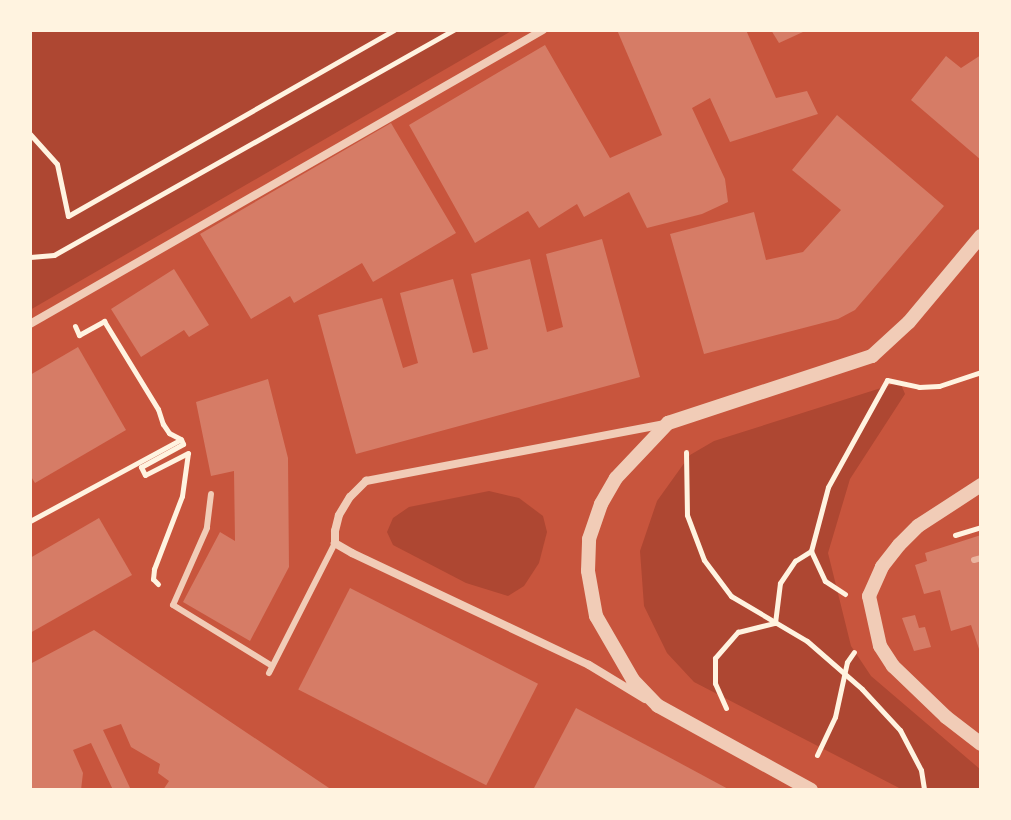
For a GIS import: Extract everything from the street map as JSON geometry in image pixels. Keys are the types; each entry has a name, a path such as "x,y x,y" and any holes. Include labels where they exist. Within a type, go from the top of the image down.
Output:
{"street":[{"path":"30,324 543,30"},
{"path":"811,790 589,665 335,543 339,515 350,497 366,481 668,423 872,356 909,322 981,236"},
{"path":"658,706 633,680 603,632 591,598 589,539 601,504 632,457 668,423"},
{"path":"981,485 918,526 882,567 869,596 880,646 893,666 926,699 981,744"}],"lane":[{"path":"211,494 207,528 173,605 270,670 335,543"}],"path":[{"path":"30,134 57,164 68,216 394,30"},
{"path":"30,257 54,255 454,30"},
{"path":"104,321 158,409 169,433 181,439 183,444 141,467 145,475 188,453 182,496 153,579 177,592"},
{"path":"869,596 844,594 825,581 811,551 828,487 887,380 919,387 939,386 981,372"},
{"path":"30,521 181,439"},
{"path":"686,452 687,515 704,560 731,596 807,641 900,730 921,770 924,790"},
{"path":"775,623 780,583 795,561 811,551"},
{"path":"726,708 715,683 715,658 738,632 775,623"},
{"path":"817,755 835,717 844,674"}],"shaded area":[{"path":"30,30 513,30 30,310"},
{"path":"900,382 905,394 850,479 828,553 851,646 871,676 981,770 981,790 903,790 694,682 667,653 644,606 640,551 657,501 690,455 714,441"},
{"path":"489,491 519,498 543,516 547,532 539,563 524,586 508,596 466,583 393,545 387,532 393,518 409,507"}],"building":[{"path":"617,30 746,30 776,98 807,91 818,114 730,142 710,98 692,108 725,179 728,202 702,214 647,228 629,192 584,217 577,204 539,228 528,211 475,243 409,125 545,45 610,158 662,135"},
{"path":"771,30 802,30 803,32 779,43"},
{"path":"981,55 981,160 911,100 946,56 961,68"},
{"path":"837,115 944,206 855,310 838,319 704,354 670,234 754,212 766,260 803,252 841,210 792,170"},
{"path":"391,123 456,233 373,282 362,263 294,303 290,296 251,319 200,234"},
{"path":"602,239 640,377 356,454 318,315 382,298 403,368 418,363 400,293 453,279 473,353 488,349 471,274 530,259 547,332 563,327 546,254"},
{"path":"174,269 209,325 189,337 184,330 141,357 111,309"},
{"path":"78,347 126,430 35,483 30,475 30,375"},
{"path":"268,379 288,458 289,567 250,641 183,602 220,532 235,541 234,471 211,476 196,402"},
{"path":"99,518 132,575 30,633 30,558"},
{"path":"981,535 980,652 971,625 951,631 940,590 924,594 915,565 927,561 925,553"},
{"path":"350,588 538,684 486,785 298,690"},
{"path":"915,615 919,628 925,627 931,647 914,651 902,618"},
{"path":"94,630 332,790 163,790 169,781 158,773 160,764 131,747 121,724 103,730 131,790 113,790 91,743 73,750 83,773 81,790 30,790 30,664"},
{"path":"576,708 665,755 730,790 533,790"}],"railway":[{"path":"974,560 981,558"}]}
